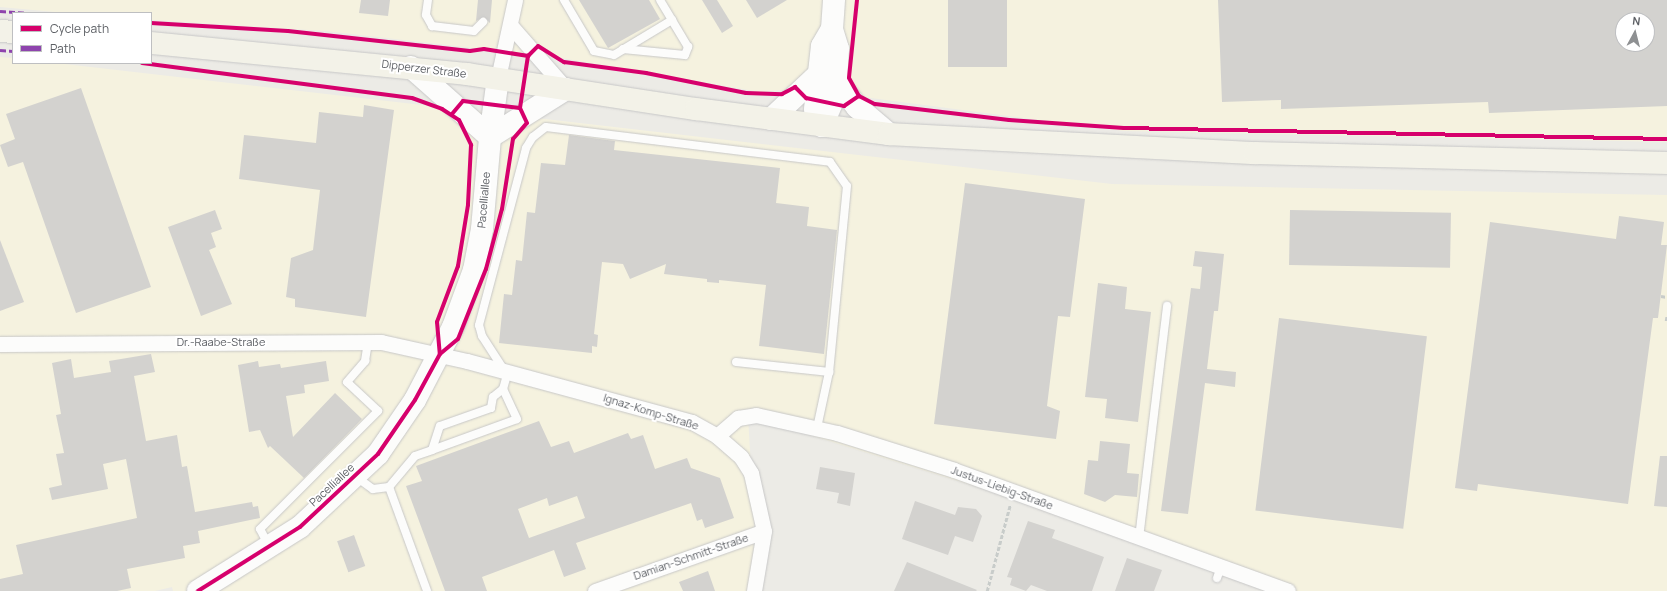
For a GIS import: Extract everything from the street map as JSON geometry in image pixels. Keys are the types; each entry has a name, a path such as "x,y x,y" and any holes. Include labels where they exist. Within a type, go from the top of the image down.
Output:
{"main road":[{"path":"822,126 832,108 822,46 832,28 834,0"},
{"path":"0,31 12,32"},
{"name":"Dipperzer Straße","path":"152,43 411,67 498,78 696,109 889,134 1270,154 1667,163"},
{"path":"411,67 490,137 566,89"},
{"name":"Pacelliallee","path":"198,591 270,547 300,526 378,454 415,400 453,327 479,250 490,137 498,78"},
{"path":"771,119 828,78"},
{"path":"828,78 857,107 889,134"}],"street":[{"path":"498,78 514,0"},
{"path":"510,25 566,89"},
{"name":"Dr.-Raabe-Straße","path":"0,344 368,341 440,354"},
{"name":"Ignaz-Komp-Straße","path":"440,354 692,422 717,436 741,457 751,472 764,531 754,591"},
{"name":"Justus-Liebig-Straße","path":"717,436 738,418 756,415 817,428 1139,538 1219,572 1288,591"},
{"name":"Damian-Schmitt-Straße","path":"595,591 764,531"}],"lane":[{"path":"428,0 426,15 432,26 474,31 482,22"},
{"path":"564,0 594,50 614,54 672,20"},
{"path":"623,49 685,55 688,47 660,0"},
{"path":"432,450 440,426 491,408 493,397 503,389 506,372 482,336 479,324 526,148 532,137 546,127 830,162 847,186 829,372 817,428"},
{"path":"1139,538 1167,306"},
{"path":"270,547 260,529 378,411 347,382 365,361 368,341"},
{"path":"736,362 829,372"},
{"path":"355,476 373,489 389,487 415,456 517,419 511,400 503,389"},
{"path":"389,487 426,591"}],"path":[{"path":"1661,296 1667,297"},
{"path":"1666,321 1667,315"},
{"path":"987,591 986,584 1013,496"}],"shaded area":[{"path":"0,0 1667,0 1667,142 1124,131 863,97 785,90 760,92 561,58 325,31 152,20 152,12 55,12 0,7"},
{"path":"0,57 12,58 12,64 65,64 1112,184 1667,195 1667,591 1275,591 1025,502 748,416 756,553 748,591 173,591 172,587 155,591 0,591"}],"building":[{"path":"361,0 390,0 388,16 359,13"},
{"path":"478,0 492,0 490,23 484,17 476,21"},
{"path":"579,0 649,0 660,19 608,48"},
{"path":"702,0 717,0 733,26 722,33"},
{"path":"746,0 787,0 757,18"},
{"path":"948,0 1007,0 1007,67 948,67"},
{"path":"1218,0 1667,0 1667,106 1489,113 1488,102 1281,109 1281,100 1222,102"},
{"path":"81,88 151,287 76,313 23,162 8,167 0,145 15,139 6,114"},
{"path":"364,105 394,110 366,317 295,307 295,299 286,297 291,258 313,250 320,190 239,179 244,135 316,143 319,112 363,117"},
{"path":"569,135 615,141 614,150 780,168 776,203 809,207 807,226 837,230 824,354 759,346 766,285 719,280 719,283 707,282 707,279 664,274 666,264 630,279 623,264 602,262 594,334 598,335 597,347 592,346 592,353 499,343 504,294 512,295 516,260 522,261 527,212 535,213 541,163 565,165"},
{"path":"965,183 1085,199 1070,317 1058,316 1047,406 1060,411 1056,439 934,424"},
{"path":"215,210 222,229 211,233 216,247 209,250 232,304 201,316 168,227"},
{"path":"1290,210 1451,213 1450,268 1289,265"},
{"path":"1619,216 1664,222 1661,245 1667,245 1658,318 1653,318 1628,504 1478,484 1477,491 1455,488 1490,222 1616,239"},
{"path":"0,240 24,302 0,311"},
{"path":"1195,251 1224,254 1218,311 1214,311 1207,369 1236,372 1235,387 1205,383 1188,514 1161,511 1191,288 1200,289 1202,267 1193,266"},
{"path":"1098,283 1127,287 1125,309 1151,312 1138,422 1105,418 1107,399 1085,397"},
{"path":"1279,318 1427,336 1403,529 1255,511"},
{"path":"151,354 155,372 134,376 146,441 177,435 182,467 187,466 195,512 252,502 253,507 258,506 260,518 198,531 200,543 183,546 185,558 127,569 131,588 117,591 0,591 0,579 23,574 16,545 137,518 126,459 103,464 108,489 52,500 49,488 62,485 56,454 64,453 56,415 61,414 52,363 71,359 74,378 111,372 109,361"},
{"path":"258,361 259,367 280,364 281,368 326,361 329,381 304,385 305,393 286,396 293,437 335,393 362,419 304,478 270,446 268,448 260,430 249,432 238,365"},
{"path":"539,421 551,447 569,441 574,453 628,433 631,439 643,435 655,469 687,458 691,468 720,478 734,518 705,528 702,519 697,521 691,503 576,543 586,569 564,577 554,550 482,577 487,591 445,591 406,486 422,481 416,466","holes":["577,496 585,518 529,538 518,509 547,498 549,506"]},
{"path":"1100,441 1130,444 1127,473 1139,474 1137,497 1115,495 1105,502 1084,494 1088,460 1098,461"},
{"path":"1660,456 1667,456 1667,507 1654,506"},
{"path":"820,467 855,473 850,506 837,503 839,493 816,489"},
{"path":"915,501 955,515 958,507 976,509 982,516 973,542 955,536 948,555 902,539"},
{"path":"1028,521 1055,530 1052,538 1104,557 1092,591 1047,591 1031,585 1026,591 1010,585 1012,578 1007,577"},
{"path":"354,535 365,566 348,572 337,541"},
{"path":"1127,558 1162,570 1154,591 1115,591"},
{"path":"907,562 977,590 894,591"},
{"path":"708,571 715,591 683,591 679,582"}],"marked path":[{"path":"0,11 13,12"},
{"path":"0,50 12,51"}],"cycle path":[{"path":"857,0 849,78 859,96 875,104 1009,120 1124,128 1667,139"},
{"path":"152,23 288,31 470,51 484,49 528,56"},
{"path":"198,591 300,527 378,454 415,400 440,354 458,339 486,269 502,209 513,139 527,123 520,108 528,56 538,46 564,62 646,73 746,93 782,94 795,87 806,98 844,106 859,96"},
{"path":"150,64 412,98 442,109 459,120 471,145 468,205 458,266 437,322 440,354"},
{"path":"452,114 463,101 520,108"}]}
